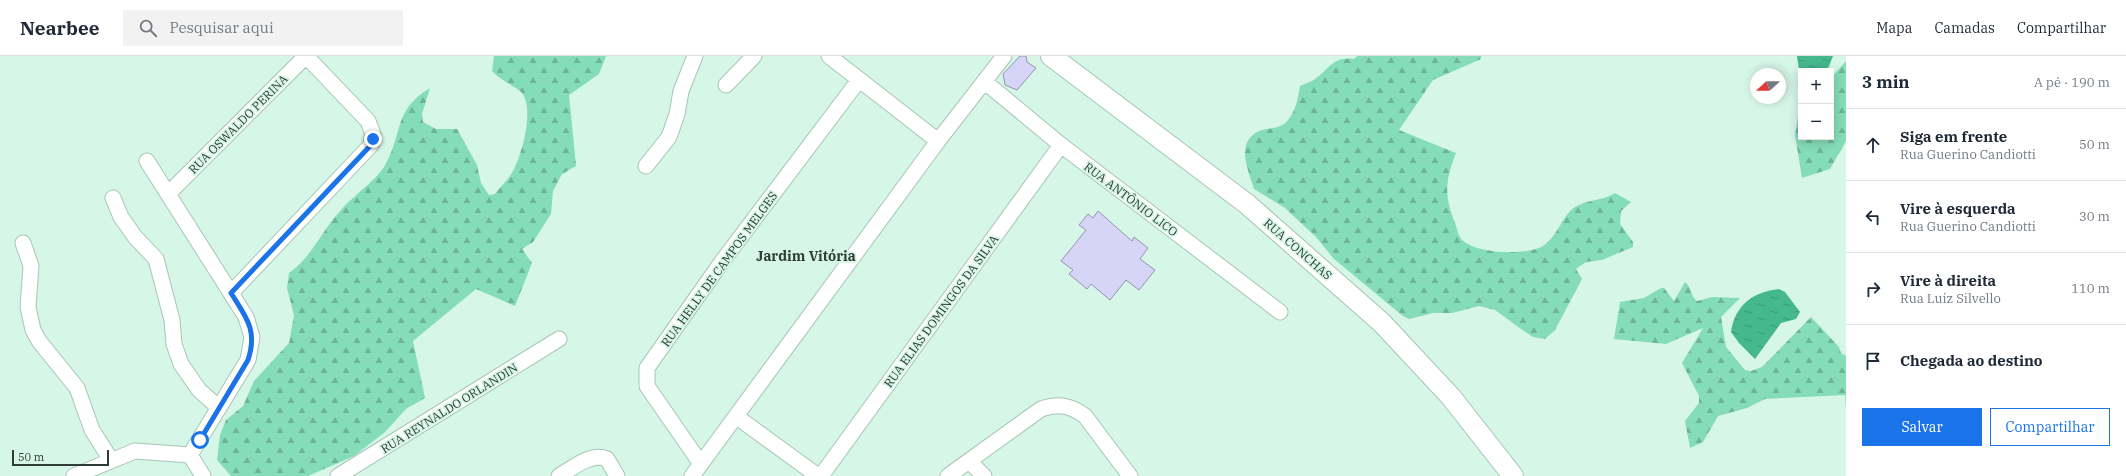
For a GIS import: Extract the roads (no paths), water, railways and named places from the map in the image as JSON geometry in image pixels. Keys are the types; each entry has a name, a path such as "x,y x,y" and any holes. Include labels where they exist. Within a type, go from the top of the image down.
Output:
{"main road":[{"name":"RUA CONCHAS","path":"1051,56 1247,204 1382,324 1451,397 1513,476"}],"street":[{"path":"231,293 371,145 373,134 368,121 306,56"},
{"name":"RUA OSWALDO PERINA","path":"169,193 306,56"},
{"path":"646,166 669,137 677,114 681,91 695,56"},
{"path":"726,85 754,56"},
{"path":"828,56 938,141"},
{"path":"692,476 737,417 938,141 1004,56"},
{"name":"RUA HELLY DE CAMPOS MELGES","path":"701,464 647,386 647,368 721,263 859,80"},
{"name":"RUA ANTÔNIO LICO","path":"985,82 1061,146 1280,312"},
{"name":"RUA ELIAS DOMINGOS DA SILVA","path":"820,476 1061,146"},
{"path":"147,161 169,193 250,326 252,343 248,360 190,455"},
{"path":"113,198 121,217 135,237 156,259 172,320 174,344 181,364 199,390 219,408"},
{"path":"23,243 31,266 28,307 33,330 39,341 77,388 92,430 111,460"},
{"name":"RUA REYNALDO ORLANDIN","path":"338,476 559,339"},
{"path":"948,476 1041,409 1052,405 1064,405 1075,409 1085,416 1130,476"},
{"path":"737,417 820,476"},
{"path":"74,476 135,451 190,455"},
{"path":"190,455 203,476"},
{"path":"559,476 590,458 598,456 607,459 617,476"},
{"path":"970,461 984,476"}],"water":[{"path":"1797,56 1833,56 1828,68 1799,68"},
{"path":"1779,289 1785,292 1800,312 1796,319 1781,323 1755,359 1739,343 1731,332 1733,323 1741,307 1753,297 1761,293"}],"district":[{"name":"Jardim Vitória","path":"806,256"}]}
